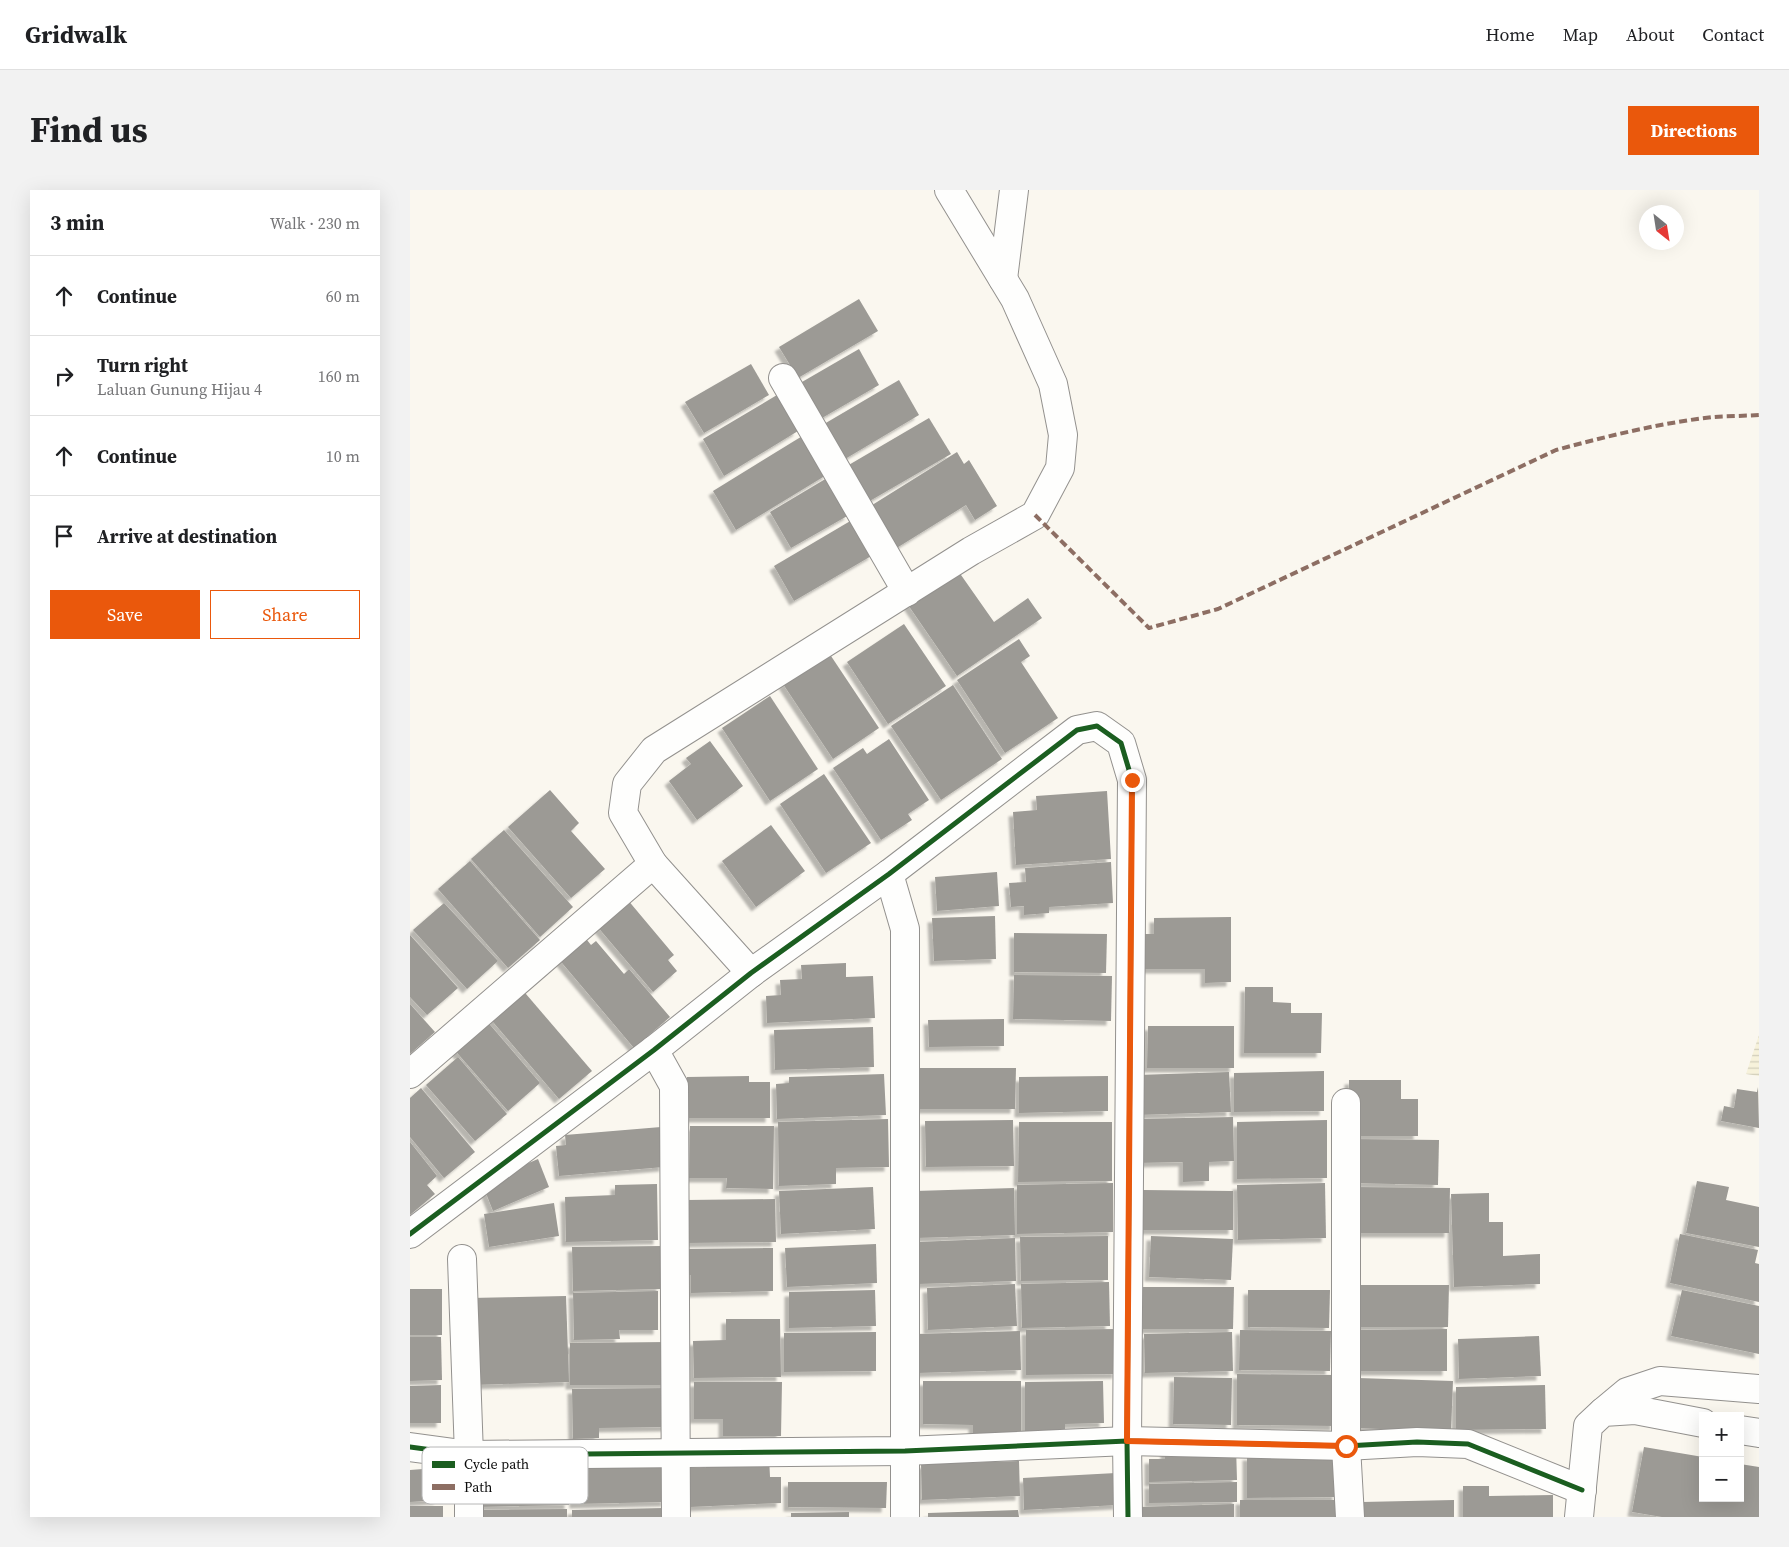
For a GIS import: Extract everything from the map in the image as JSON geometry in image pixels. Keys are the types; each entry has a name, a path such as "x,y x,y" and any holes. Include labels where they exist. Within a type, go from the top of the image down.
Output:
{"street":[{"path":"751,973 653,864 623,813 626,784 654,750 971,552 1035,515 1060,468 1062,435 1053,384 1015,299 949,190"},
{"path":"1003,279 1014,190"},
{"path":"783,378 907,592"},
{"path":"410,1234 654,1050 751,973 889,874 1077,730 1097,726 1121,744 1132,780 1128,1517"},
{"path":"410,1074 653,864"},
{"path":"889,874 904,929 905,1517"},
{"path":"654,1050 674,1086 674,1453 676,1517"},
{"path":"1346,1103 1346,1446 1350,1517"},
{"path":"462,1259 469,1447"},
{"path":"1579,1517 1588,1426 1627,1392 1660,1381 1759,1389"},
{"path":"1603,1412 1635,1410 1699,1422"},
{"path":"1744,1431 1759,1433"},
{"path":"588,1454 905,1451 1127,1441 1346,1446 1417,1442 1468,1444 1582,1490"},
{"path":"469,1504 469,1517"}],"shaded area":[{"path":"1759,1035 1759,1076 1746,1074"}],"building":[{"path":"859,299 878,331 798,378 779,347"},
{"path":"859,349 879,385 822,418 802,382"},
{"path":"751,364 769,395 704,433 685,402"},
{"path":"899,380 919,415 840,462 819,427"},
{"path":"777,395 798,431 724,476 703,439"},
{"path":"929,418 951,454 868,502 847,466"},
{"path":"804,435 828,474 736,530 713,491"},
{"path":"957,452 964,464 969,460 997,506 975,520 966,505 895,549 869,507"},
{"path":"827,478 849,515 791,548 770,512"},
{"path":"852,520 873,555 794,601 774,566"},
{"path":"954,565 994,622 1028,598 1042,618 957,676 904,599"},
{"path":"904,624 946,686 888,724 847,662"},
{"path":"1019,639 1030,656 1021,662 1058,718 1005,753 957,680"},
{"path":"829,653 879,728 833,759 783,684"},
{"path":"953,685 1002,759 941,800 891,726"},
{"path":"770,696 818,769 770,801 722,728"},
{"path":"889,739 929,800 908,814 912,820 881,840 833,768 863,748 867,754"},
{"path":"710,741 743,786 697,820 669,781 691,764 686,758"},
{"path":"824,774 871,843 826,873 780,804"},
{"path":"550,790 579,823 571,831 605,869 571,898 508,827"},
{"path":"1107,791 1111,859 1016,865 1013,812 1037,810 1036,796"},
{"path":"771,825 805,871 756,907 722,861"},
{"path":"504,830 573,907 540,937 471,859"},
{"path":"470,861 540,940 508,968 438,889"},
{"path":"1111,862 1113,903 1049,907 1049,913 1024,915 1024,906 1011,907 1009,883 1026,882 1025,868"},
{"path":"997,872 999,906 937,911 935,877"},
{"path":"627,899 674,955 668,960 677,971 653,992 596,925"},
{"path":"444,903 498,961 467,989 413,930"},
{"path":"995,916 996,959 934,961 932,918"},
{"path":"1231,917 1231,982 1205,983 1205,969 1145,969 1145,934 1154,934 1154,918"},
{"path":"1014,933 1107,934 1106,973 1014,972"},
{"path":"410,935 458,988 427,1015 410,997"},
{"path":"583,935 591,945 596,941 624,974 629,969 670,1017 634,1048 557,957"},
{"path":"846,963 846,977 873,976 875,1018 767,1023 766,996 781,995 780,980 802,979 801,965"},
{"path":"1014,975 1112,976 1111,1021 1013,1019"},
{"path":"520,987 592,1071 559,1099 487,1015"},
{"path":"1245,987 1273,987 1273,1002 1291,1003 1291,1013 1322,1013 1321,1053 1244,1053"},
{"path":"410,1004 435,1032 410,1054"},
{"path":"485,1019 540,1083 508,1111 452,1047"},
{"path":"1004,1019 1004,1046 929,1047 928,1020"},
{"path":"1148,1026 1234,1026 1234,1068 1147,1068"},
{"path":"873,1027 874,1067 775,1070 774,1030"},
{"path":"458,1057 507,1114 475,1141 426,1085"},
{"path":"916,1068 1016,1068 1015,1109 915,1109"},
{"path":"1324,1071 1324,1111 1234,1112 1234,1073"},
{"path":"1229,1072 1231,1112 1137,1115 1136,1075"},
{"path":"884,1074 886,1115 777,1119 776,1084 789,1083 789,1077"},
{"path":"749,1076 749,1082 770,1082 770,1118 687,1118 687,1077"},
{"path":"1108,1076 1108,1111 1019,1113 1019,1077"},
{"path":"1349,1080 1401,1080 1401,1099 1418,1099 1418,1136 1348,1136"},
{"path":"1758,1087 1759,1128 1721,1121 1724,1106 1734,1108 1737,1089 1757,1092"},
{"path":"421,1088 475,1152 444,1178 410,1137 410,1098"},
{"path":"1233,1117 1234,1161 1209,1162 1209,1181 1183,1182 1183,1162 1137,1163 1136,1119"},
{"path":"888,1119 889,1167 836,1168 836,1184 779,1186 778,1122"},
{"path":"1013,1120 1014,1166 926,1167 925,1121"},
{"path":"1327,1120 1327,1178 1237,1179 1237,1122"},
{"path":"1019,1122 1112,1122 1112,1181 1018,1182"},
{"path":"690,1126 774,1126 773,1189 726,1188 727,1178 689,1178"},
{"path":"661,1127 664,1167 559,1176 556,1146 566,1145 565,1135"},
{"path":"1351,1139 1439,1140 1438,1185 1350,1183"},
{"path":"410,1142 437,1176 427,1185 435,1194 410,1215"},
{"path":"538,1159 549,1187 493,1211 482,1183"},
{"path":"1697,1181 1729,1187 1726,1200 1759,1207 1759,1247 1686,1233"},
{"path":"1113,1183 1113,1232 1017,1234 1017,1185"},
{"path":"1325,1183 1326,1238 1238,1240 1237,1185"},
{"path":"657,1184 658,1240 566,1242 565,1197 615,1195 615,1185"},
{"path":"873,1187 875,1229 781,1234 779,1191"},
{"path":"1354,1187 1450,1188 1449,1233 1354,1233"},
{"path":"1014,1188 1015,1235 916,1238 915,1191"},
{"path":"1143,1190 1233,1191 1233,1230 1143,1230"},
{"path":"1489,1193 1489,1222 1503,1222 1503,1256 1540,1254 1540,1284 1454,1287 1451,1194"},
{"path":"775,1199 776,1242 686,1243 686,1200"},
{"path":"554,1203 559,1236 489,1247 484,1214"},
{"path":"1680,1234 1758,1250 1755,1263 1759,1264 1759,1302 1670,1283"},
{"path":"1108,1236 1108,1280 1021,1281 1020,1237"},
{"path":"1151,1236 1233,1239 1231,1280 1149,1277"},
{"path":"1015,1238 1016,1281 918,1284 917,1242"},
{"path":"876,1244 877,1283 787,1287 785,1248"},
{"path":"661,1246 661,1289 573,1291 572,1247"},
{"path":"773,1248 773,1291 691,1293 691,1275 683,1275 683,1249"},
{"path":"1109,1282 1110,1326 1022,1328 1021,1284"},
{"path":"1015,1284 1017,1326 928,1330 927,1288"},
{"path":"1361,1285 1449,1285 1448,1327 1361,1327"},
{"path":"1143,1287 1234,1287 1233,1329 1143,1329"},
{"path":"410,1289 442,1289 442,1335 410,1335"},
{"path":"875,1290 876,1326 789,1328 789,1292"},
{"path":"1248,1290 1330,1290 1329,1328 1248,1327"},
{"path":"1682,1290 1759,1306 1759,1354 1671,1336"},
{"path":"658,1291 658,1330 619,1330 620,1339 574,1340 573,1293"},
{"path":"566,1296 569,1382 472,1385 470,1298"},
{"path":"726,1319 780,1319 781,1377 694,1378 693,1341 726,1340"},
{"path":"1117,1329 1117,1374 1026,1375 1026,1330"},
{"path":"1447,1329 1447,1371 1359,1371 1360,1330"},
{"path":"1240,1330 1331,1331 1330,1371 1239,1370"},
{"path":"1020,1331 1021,1370 917,1373 916,1334"},
{"path":"876,1332 876,1371 784,1372 784,1333"},
{"path":"1232,1332 1233,1371 1145,1373 1144,1334"},
{"path":"1539,1336 1541,1376 1459,1379 1458,1339"},
{"path":"410,1337 441,1337 442,1380 410,1381"},
{"path":"668,1342 668,1385 570,1385 570,1343"},
{"path":"1237,1374 1336,1375 1335,1426 1237,1425"},
{"path":"1174,1377 1232,1378 1231,1425 1173,1424"},
{"path":"1358,1378 1453,1381 1451,1432 1356,1428"},
{"path":"923,1381 1021,1381 1021,1435 973,1435 973,1425 923,1424"},
{"path":"1103,1381 1104,1423 1065,1424 1065,1433 1025,1434 1025,1382"},
{"path":"694,1382 782,1382 781,1436 723,1436 723,1419 694,1419"},
{"path":"441,1385 441,1423 410,1423 410,1386"},
{"path":"1545,1385 1546,1429 1456,1430 1456,1387"},
{"path":"668,1388 668,1427 599,1428 599,1438 573,1439 572,1389"},
{"path":"1236,1446 1237,1480 1149,1482 1149,1459 1165,1459 1165,1448"},
{"path":"1644,1447 1699,1456 1699,1502 1744,1502 1744,1465 1759,1467 1759,1517 1662,1517 1632,1512"},
{"path":"769,1456 770,1477 781,1477 781,1503 690,1507 689,1468 706,1468 705,1458"},
{"path":"1247,1456 1337,1456 1337,1497 1247,1498"},
{"path":"1019,1461 1020,1496 922,1500 921,1464"},
{"path":"665,1465 666,1502 588,1504 588,1468"},
{"path":"422,1469 422,1501 410,1502 410,1470"},
{"path":"1116,1473 1118,1505 1024,1510 1023,1478"},
{"path":"788,1482 887,1482 886,1508 788,1507"},
{"path":"1237,1482 1237,1502 1149,1503 1149,1484"},
{"path":"1463,1486 1489,1486 1489,1496 1553,1495 1553,1517 1463,1517"},
{"path":"1240,1500 1338,1500 1338,1517 1240,1517"},
{"path":"1454,1500 1454,1517 1362,1517 1362,1502"},
{"path":"478,1504 569,1504 569,1505 478,1507"},
{"path":"1234,1504 1234,1517 1138,1517 1138,1507"},
{"path":"410,1506 443,1506 443,1517 410,1517"},
{"path":"663,1508 663,1517 572,1517 572,1510"},
{"path":"567,1509 567,1517 472,1517 472,1510"},
{"path":"1018,1510 1019,1517 928,1517 928,1513"},
{"path":"849,1512 849,1517 791,1517 791,1513"}],"marked path":[{"path":"1035,515 1149,628 1218,609 1556,450 1654,426 1713,417 1759,415"}],"cycle path":[{"path":"410,1234 654,1050 751,973 889,874 1077,730 1097,726 1121,743 1132,780 1128,1517"},
{"path":"588,1454 905,1451 1127,1441 1346,1446 1417,1442 1468,1444 1582,1490"},
{"path":"410,1447 422,1449"}],"route":[{"path":"1132,780 1127,1441 1346,1446"}]}
